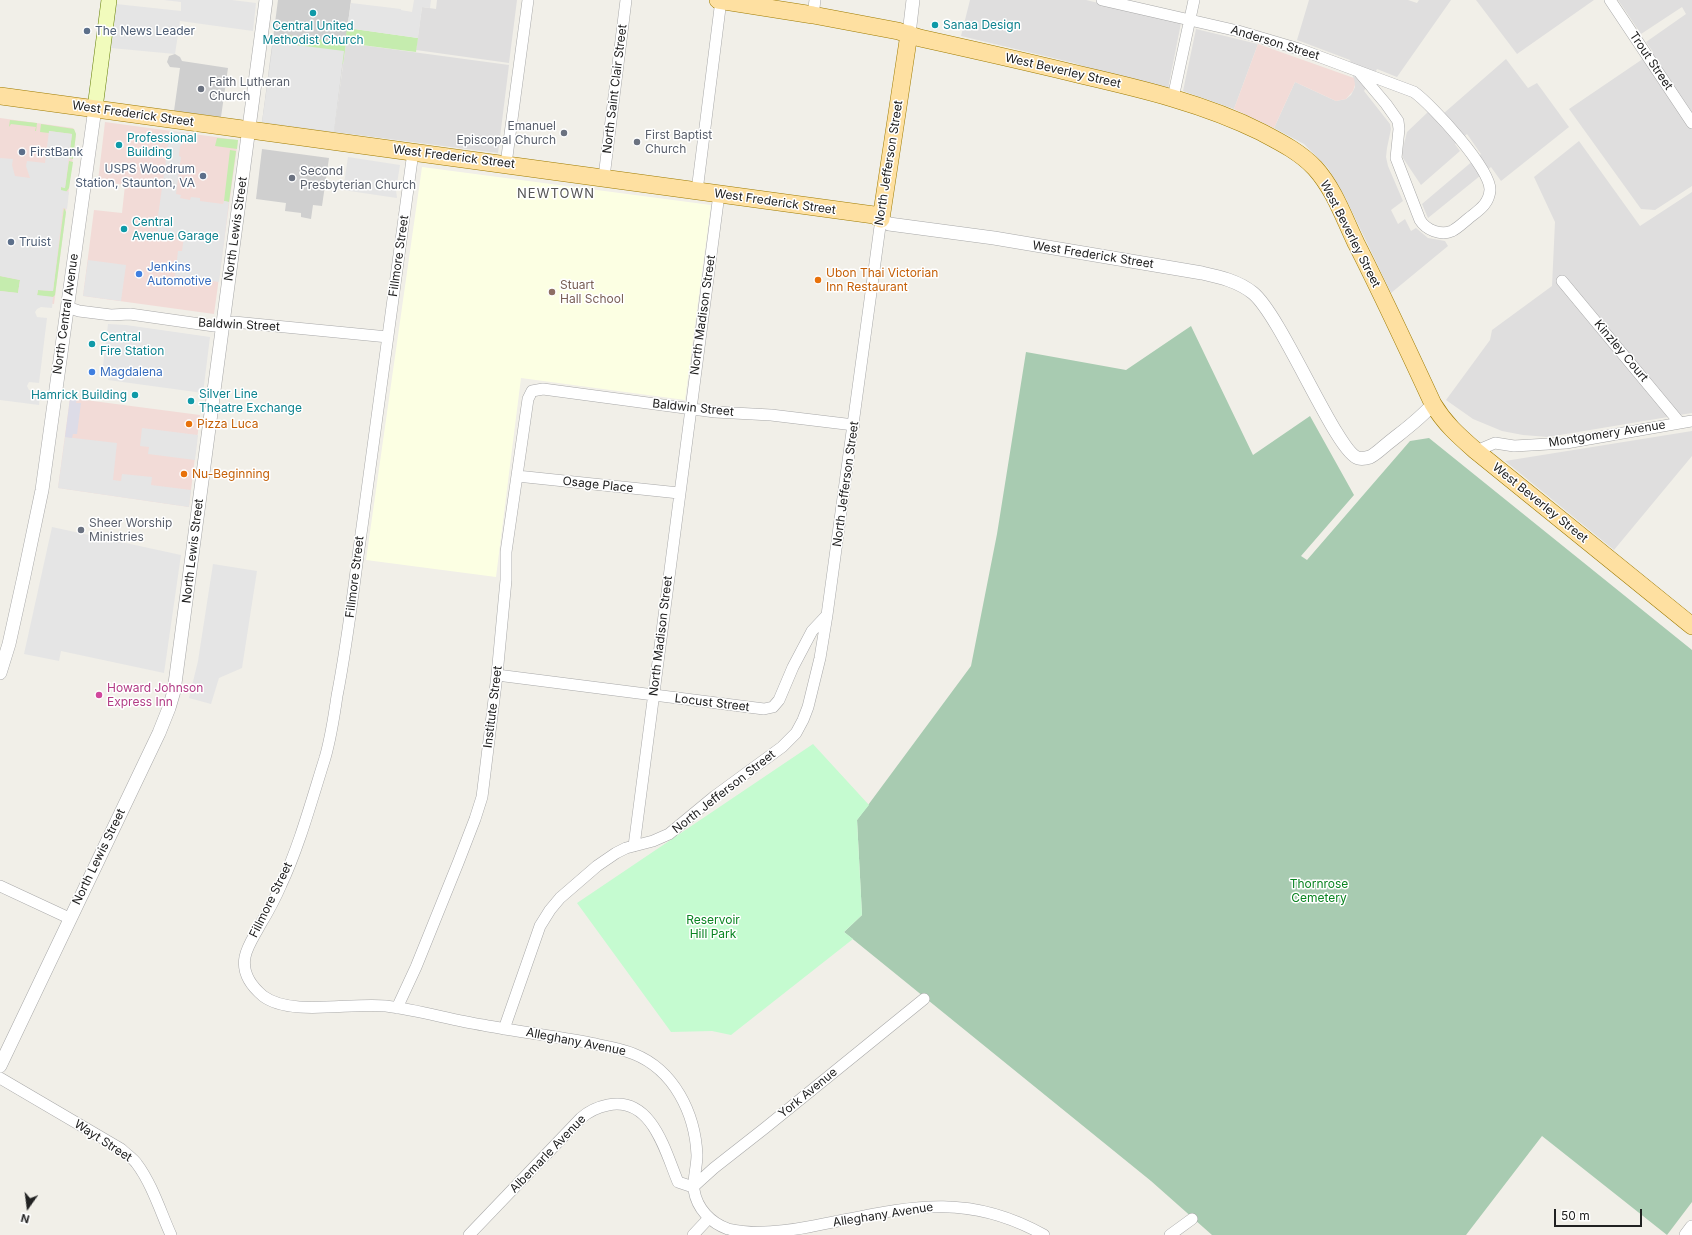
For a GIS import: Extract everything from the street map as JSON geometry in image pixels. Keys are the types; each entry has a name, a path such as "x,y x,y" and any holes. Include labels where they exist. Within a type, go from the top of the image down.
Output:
{"main road":[{"name":"North Central Avenue","path":"95,108 109,0"},
{"name":"West Beverley Street","path":"720,0 814,8 909,34 1173,98 1221,114 1285,145 1304,157 1316,169 1331,191 1378,286 1433,404 1444,421 1476,451 1692,626"},
{"name":"North Jefferson Street","path":"881,219 909,34"},
{"name":"West Frederick Street","path":"0,96 604,177 874,215 881,219"}],"street":[{"name":"North Lewis Street","path":"0,1066 69,918 159,733 174,691 250,130 266,0"},
{"path":"506,164 528,0"},
{"name":"North Saint Clair Street","path":"604,177 626,0"},
{"path":"696,191 720,0"},
{"path":"909,34 913,0"},
{"name":"Anderson Street","path":"1102,0 1238,31 1274,41 1414,92 1425,100 1446,123 1488,179 1490,188 1484,206 1456,228 1442,233 1423,225 1396,158 1399,128 1398,121 1359,72"},
{"path":"1173,98 1194,0"},
{"name":"Trout Street","path":"1610,0 1692,123"},
{"name":"North Central Avenue","path":"0,672 9,644 42,490 95,108"},
{"name":"Fillmore Street","path":"252,985 245,968 245,954 282,885 295,850 329,740 346,650 413,152"},
{"name":"North Madison Street","path":"634,846 719,194"},
{"name":"West Frederick Street","path":"881,219 889,224 994,238 1202,273 1239,284 1254,294 1265,306 1297,359 1331,424 1350,453 1357,458 1371,456 1423,416 1433,404"},
{"name":"North Jefferson Street","path":"634,846 653,841 669,834 716,796 782,747 792,737 806,712 820,658 828,615 881,219"},
{"name":"Kinzley Court","path":"1562,280 1680,422"},
{"name":"Baldwin Street","path":"67,308 111,315 130,314 214,326 234,322 388,337"},
{"name":"Baldwin Street","path":"532,391 543,389 715,412 771,415 854,425"},
{"name":"Institute Street","path":"397,1008 416,968 477,813 482,790 497,675 506,580 506,552 528,399 532,391"},
{"name":"Montgomery Avenue","path":"1476,451 1495,443 1514,446 1566,443 1692,420"},
{"name":"Osage Place","path":"516,476 679,494"},
{"name":"Locust Street","path":"497,675 764,709 773,707 779,700 793,667 812,631 828,615"},
{"path":"504,1029 533,943 544,919 560,898 598,866 616,853 634,846"},
{"path":"0,886 69,918"},
{"name":"Alleghany Avenue","path":"252,985 266,998 288,1007 372,1005 397,1008 622,1050 647,1060 663,1074 680,1094 689,1113 697,1150 696,1171 693,1187 699,1204 708,1219 732,1230 762,1234 795,1230 889,1211 940,1206 969,1208 997,1214 1024,1224 1044,1235"},
{"name":"York Avenue","path":"693,1187 714,1168 924,999"},
{"name":"Wayt Street","path":"0,1078 121,1149 132,1159 152,1191 171,1235"},
{"name":"Albemarle Avenue","path":"468,1235 581,1118 602,1106 618,1103 624,1104 631,1106 643,1114 657,1131 678,1182 693,1187"},
{"path":"693,1235 708,1219"},
{"path":"1170,1235 1192,1219"},
{"path":"1686,1235 1692,1227"}],"shaded area":[{"path":"164,0 232,0 256,3 253,31 180,21 175,54 111,48 116,4 181,11 181,2"},
{"path":"278,0 351,0 334,132 262,122"},
{"path":"414,0 431,0 430,8 422,7 418,38 347,28 351,3 401,9 412,12"},
{"path":"437,0 517,0 509,63 416,50 422,7 436,9"},
{"path":"970,0 1086,0 1181,23 1168,89 1101,73 1074,63 961,36"},
{"path":"1309,0 1408,0 1417,3 1419,0 1451,0 1397,77 1377,69 1364,91 1390,124 1391,129 1386,157 1388,166 1403,201 1391,210 1398,224 1405,219 1411,231 1416,228 1428,238 1445,241 1448,246 1391,293 1346,199 1328,168 1304,144 1274,128 1295,82 1336,101 1346,99 1351,95 1355,87 1350,60 1297,40"},
{"path":"1476,0 1594,0 1517,54"},
{"path":"1618,0 1692,0 1692,186 1655,210 1641,209 1569,109 1653,52 1646,42 1686,14 1682,7 1641,34"},
{"path":"1196,29 1258,44 1234,109 1183,91"},
{"path":"273,42 344,51 334,132 262,122"},
{"path":"346,43 509,65 498,153 334,132"},
{"path":"1258,44 1354,78 1355,85 1353,91 1346,99 1336,101 1295,82 1274,128 1234,109"},
{"name":"Faith Lutheran Church","path":"175,54 180,57 182,61 228,68 221,117 174,111 180,68 170,67 167,62 169,56"},
{"path":"1506,59 1528,88 1537,83 1569,127 1501,181 1491,167 1428,218 1422,204 1481,154 1467,134 1455,144 1460,151 1421,185 1403,158 1402,152 1407,132 1428,112 1436,120"},
{"path":"0,118 73,128 76,134 54,304 0,297"},
{"path":"105,122 238,140 214,314 83,296 94,210 122,213 125,185 98,181"},
{"path":"49,131 72,134 65,188 61,187 61,190 69,192 67,209 63,208 53,291 38,290 37,295 53,297 52,308 41,307 35,312 37,317 47,318 39,383 29,382 27,386 29,390 40,392 39,405 0,400 0,291 18,293 20,280 0,276 0,158 13,159 12,165 15,176 30,178 26,166 27,161 45,163"},
{"path":"170,131 185,133 183,144 180,146 179,156 181,157 176,194 181,195 180,198 190,200 191,197 200,198 200,201 223,204 224,201 229,202 219,282 175,276 178,251 182,251 184,236 157,232"},
{"path":"1579,141 1640,226 1692,192 1692,413 1548,437 1523,435 1502,431 1473,419 1446,400 1490,340 1492,330 1552,286 1555,222 1534,177"},
{"name":"Second Presbyterian Church","path":"262,149 329,158 322,206 313,205 311,219 301,217 301,213 285,211 286,203 256,199"},
{"path":"348,157 400,165 396,190 397,198 343,190"},
{"name":"Stuart Hall School","path":"422,167 711,205 685,400 521,378 496,577 366,560"},
{"path":"88,260 126,265 121,301 83,296"},
{"path":"108,324 126,325 210,337 203,393 108,380 110,367 103,366"},
{"path":"70,398 200,415 189,507 58,488"},
{"path":"70,398 77,399 76,403 81,403 77,434 73,434 72,438 65,437"},
{"path":"142,428 198,435 195,460 148,454 149,447 140,446"},
{"path":"1692,431 1692,456 1614,550 1505,461"},
{"path":"65,437 117,443 113,480 121,481 122,474 152,477 151,485 191,490 189,507 58,488"},
{"path":"52,527 181,555 164,673 61,651 59,661 24,654"},
{"path":"213,564 257,571 242,668 219,678 211,704 189,698 198,661"}],"green space":[{"path":"347,28 418,38 416,52 346,43 343,64 287,46 288,38 286,35 345,43"},
{"path":"10,120 37,123 36,131 36,127 11,124 9,127"},
{"path":"41,124 74,129 76,134 73,159 69,158 72,134 49,131 49,133 40,132"},
{"path":"217,138 238,140 237,149 215,146"},
{"path":"230,150 236,151 229,202 224,201"},
{"path":"69,161 73,162 69,188 66,192 61,191 61,187 65,188"},
{"path":"64,208 66,212 55,295 53,297 37,296 38,290 53,291"},
{"path":"0,276 20,280 18,293 0,291"},
{"name":"Thornrose Cemetery","path":"1191,326 1253,455 1310,416 1354,495 1301,556 1307,560 1410,441 1429,438 1692,650 1692,1202 1667,1235 1542,1136 1466,1235 1212,1235 1151,1181 844,932 862,915 857,820 971,666 997,534 1026,352 1126,370"},
{"name":"Reservoir Hill Park","path":"813,744 869,805 857,820 862,915 844,932 853,939 731,1035 712,1031 671,1032 577,903"}],"place":[{"name":"Central United Methodist Church","path":"313,13"},
{"name":"Sanaa Design","path":"935,25"},
{"name":"The News Leader","path":"87,31"},
{"name":"Faith Lutheran Church","path":"201,89"},
{"name":"Emanuel Episcopal Church","path":"564,133"},
{"name":"First Baptist Church","path":"637,142"},
{"name":"Professional Building","path":"119,145"},
{"name":"FirstBank","path":"22,152"},
{"name":"USPS Woodrum Station, Staunton, VA","path":"203,176"},
{"name":"Second Presbyterian Church","path":"292,178"},
{"name":"Central Avenue Garage","path":"124,229"},
{"name":"Truist","path":"11,242"},
{"name":"Jenkins Automotive","path":"139,274"},
{"name":"Ubon Thai Victorian Inn Restaurant","path":"818,280"},
{"name":"Stuart Hall School","path":"552,292"},
{"name":"Central Fire Station","path":"92,344"},
{"name":"Magdalena","path":"92,372"},
{"name":"Hamrick Building","path":"135,395"},
{"name":"Silver Line Theatre Exchange","path":"191,401"},
{"name":"Pizza Luca","path":"189,424"},
{"name":"Nu-Beginning","path":"184,474"},
{"name":"Sheer Worship Ministries","path":"81,530"},
{"name":"Howard Johnson Express Inn","path":"99,695"}],"district":[{"name":"NEWTOWN","path":"556,194"}]}
